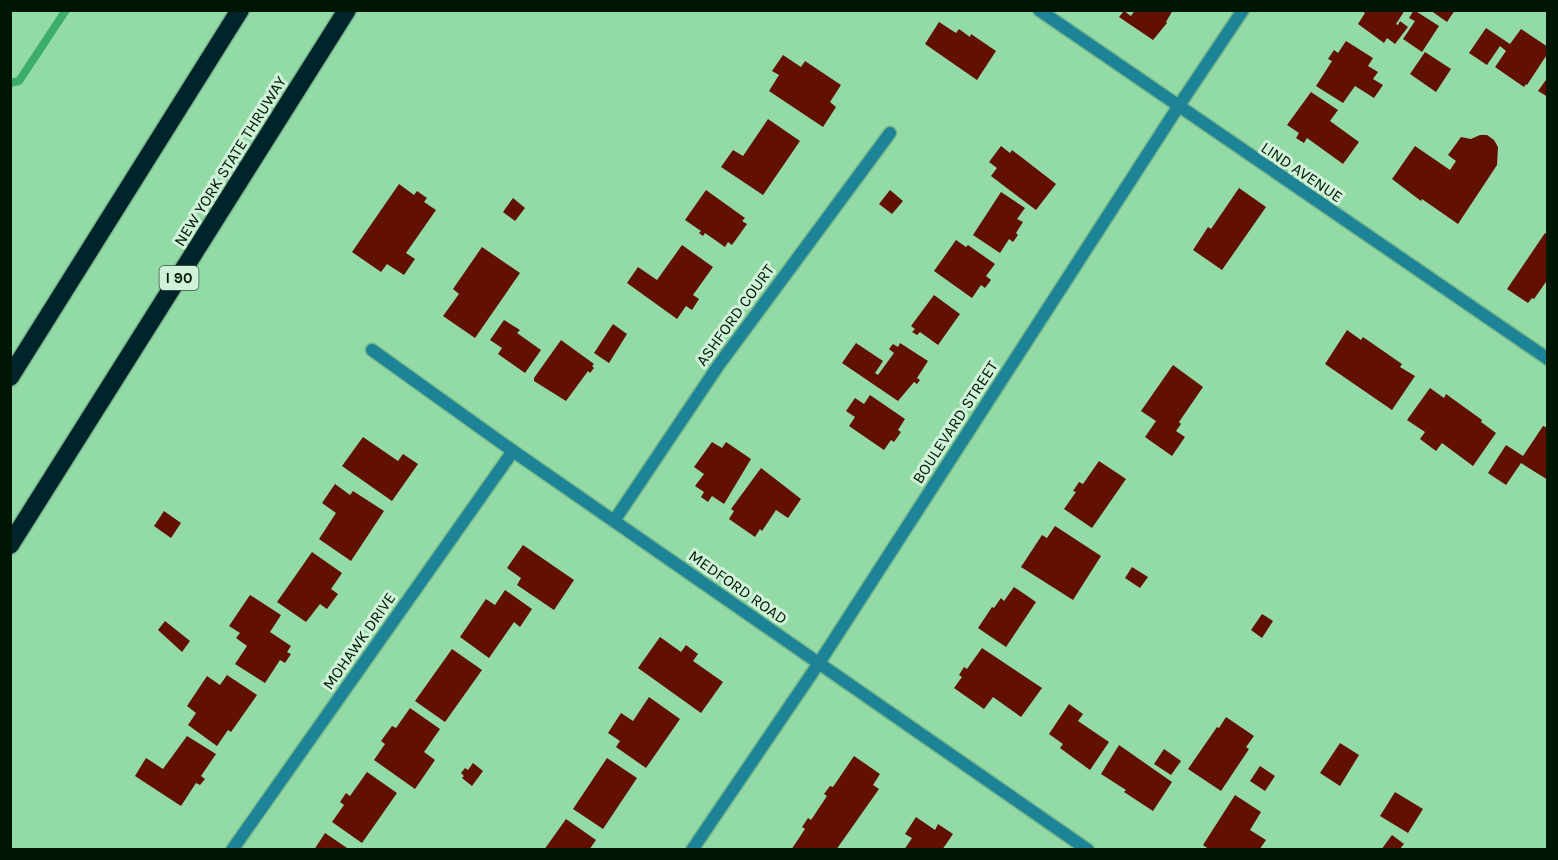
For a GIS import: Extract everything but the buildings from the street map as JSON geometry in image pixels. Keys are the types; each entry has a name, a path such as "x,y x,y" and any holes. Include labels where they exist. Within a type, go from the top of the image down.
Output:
{"highway":[{"path":"10,377 240,10"},
{"name":"NEW YORK STATE THRUWAY","path":"10,545 347,10"}],"street":[{"name":"LIND AVENUE","path":"1039,10 1548,359"},
{"name":"BOULEVARD STREET","path":"692,849 819,663 1178,107 1244,10"},
{"name":"ASHFORD COURT","path":"614,521 718,366 890,133"},
{"name":"MEDFORD ROAD","path":"372,350 513,451 1088,849"},
{"name":"MOHAWK DRIVE","path":"232,849 513,451"}],"waterway":[{"path":"10,83 19,81 66,10"}]}
